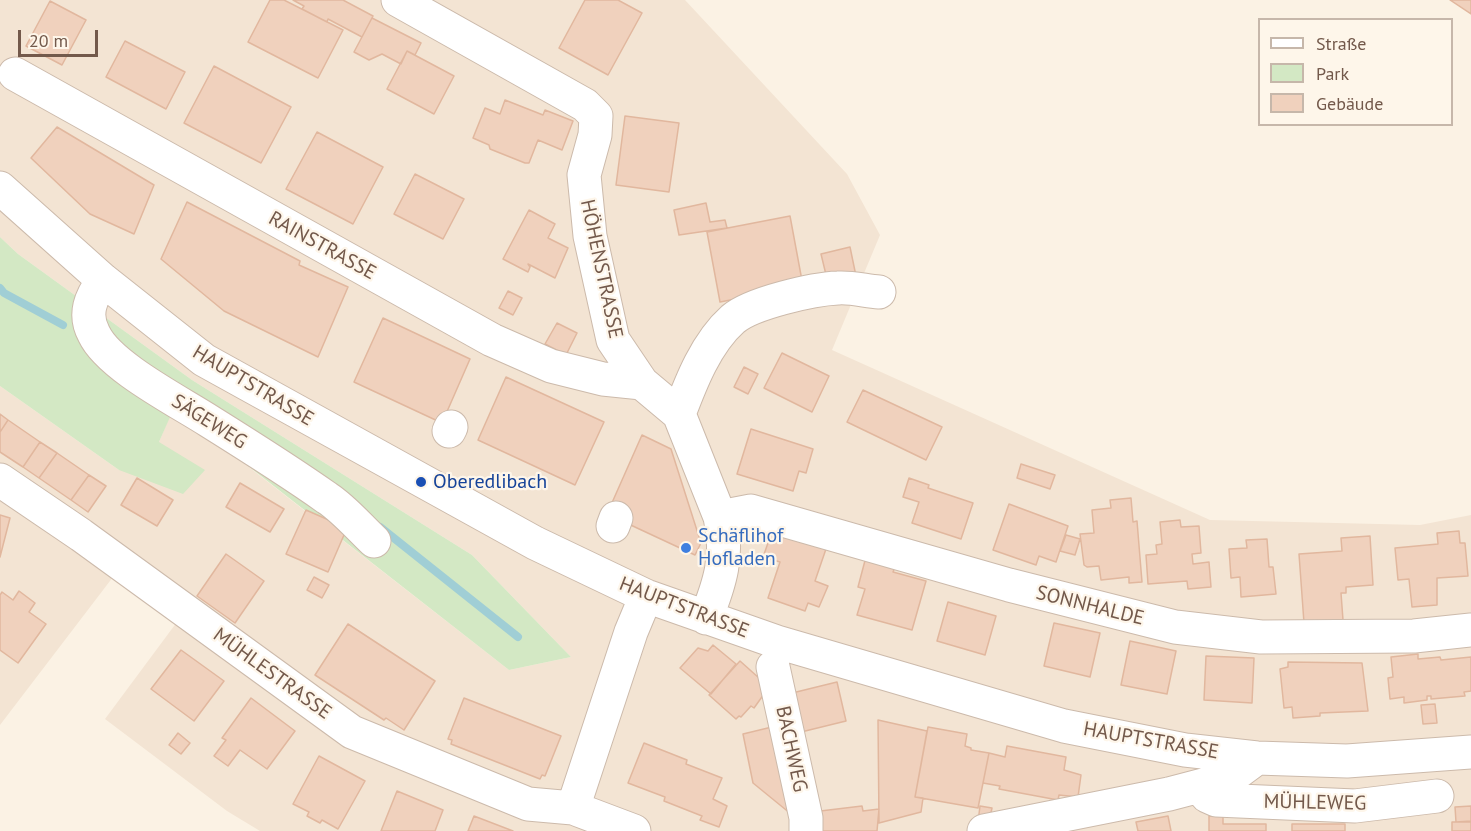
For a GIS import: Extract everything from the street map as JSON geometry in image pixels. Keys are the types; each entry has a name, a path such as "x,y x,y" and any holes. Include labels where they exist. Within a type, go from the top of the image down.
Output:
{"street":[{"name":"HÖHENSTRASSE","path":"398,0 585,105 596,116 595,135 584,175 590,236 613,340 642,383 679,414 720,517 724,533 725,551 720,576 706,618"},
{"name":"RAINSTRASSE","path":"15,74 492,340 551,366 603,379 642,383"},
{"name":"HAUPTSTRASSE","path":"0,188 103,280 204,360 535,543 646,596 777,642 1064,726 1185,750 1257,758 1347,760 1471,752"},
{"name":"SÄGEWEG","path":"103,280 91,296 90,324 94,335 105,351 117,362 163,393 330,500 374,541"},
{"path":"679,414 699,365 712,344 733,319 775,301 819,290 841,288 879,292"},
{"name":"MÜHLESTRASSE","path":"0,480 81,535 352,732 528,804 573,808 634,831"},
{"name":"SONNHALDE","path":"720,517 751,511 1009,585 1175,627 1261,637 1414,636 1471,630"},
{"path":"573,808 631,632 646,596"},
{"name":"BACHWEG","path":"773,666 806,818 806,831"},
{"path":"984,831 1170,794 1230,778 1257,758"},
{"name":"MÜHLEWEG","path":"1200,786 1207,796 1216,800 1278,804 1355,806 1437,796"}],"shaded area":[{"path":"0,0 685,0 847,174 880,235 832,350 1210,520 1420,525 1471,515 1471,831 260,831 227,811 105,719 177,622 113,577 0,725 0,386 119,470 159,442 173,408 509,670 571,657 472,555 192,380 18,254 0,237"}],"green space":[{"path":"0,237 18,254 192,380 472,555 571,657 509,670 174,408 159,442 205,470 183,494 119,470 0,386"}],"building":[{"path":"270,0 284,0 343,30 318,78 248,42"},
{"path":"293,0 343,0 373,16 362,37 328,19 327,22 302,9 304,6"},
{"path":"585,0 618,0 642,13 608,75 559,48"},
{"path":"1450,0 1471,0 1471,14"},
{"path":"50,1 86,20 62,65 26,46"},
{"path":"372,18 421,43 415,55 407,51 401,64 382,54 369,60 354,52"},
{"path":"125,41 185,72 166,109 106,77"},
{"path":"407,51 454,76 434,114 387,89"},
{"path":"214,66 291,107 261,163 184,123"},
{"path":"505,100 543,115 545,110 573,121 562,150 538,140 529,163 525,163 490,149 489,145 473,138 485,108 500,114"},
{"path":"625,116 679,123 669,192 616,185"},
{"path":"57,127 154,185 134,234 90,214 31,158"},
{"path":"317,132 383,167 353,224 286,189"},
{"path":"415,174 464,199 443,239 394,214"},
{"path":"187,202 300,261 299,265 348,287 318,357 224,311 161,259"},
{"path":"706,203 710,222 725,220 727,228 679,235 674,210"},
{"path":"529,210 555,224 548,238 568,248 555,278 528,264 530,267 528,272 503,259"},
{"path":"790,216 803,286 720,302 707,232"},
{"path":"850,247 856,276 828,283 821,254"},
{"path":"508,291 522,298 513,315 499,308"},
{"path":"383,318 470,359 442,423 354,382"},
{"path":"557,323 577,333 566,355 545,344"},
{"path":"782,353 829,376 812,412 764,388"},
{"path":"744,367 758,374 748,394 734,387"},
{"path":"506,377 604,422 575,485 478,440"},
{"path":"863,390 942,427 926,460 847,422"},
{"path":"0,414 8,420 0,432"},
{"path":"8,420 40,442 23,467 0,452 0,432"},
{"path":"751,429 813,449 806,473 799,471 793,491 737,474"},
{"path":"642,435 671,449 701,543 695,555 607,514"},
{"path":"40,442 57,453 39,478 23,467"},
{"path":"57,453 89,475 71,500 39,478"},
{"path":"1021,464 1055,475 1050,489 1017,478"},
{"path":"89,475 106,486 88,512 71,500"},
{"path":"137,478 173,500 157,526 121,505"},
{"path":"909,478 929,485 928,488 973,503 961,539 912,523 919,502 903,497"},
{"path":"240,483 284,509 270,532 226,507"},
{"path":"1131,498 1133,522 1137,521 1142,582 1129,583 1129,577 1101,580 1099,566 1084,565 1080,534 1094,533 1092,510 1111,508 1110,500"},
{"path":"1009,504 1068,526 1056,562 1039,556 1036,565 993,550"},
{"path":"306,510 347,528 328,572 286,554"},
{"path":"0,515 10,518 0,557"},
{"path":"1180,520 1181,527 1199,526 1201,553 1192,554 1193,564 1209,562 1211,587 1188,589 1187,581 1148,584 1146,555 1157,554 1156,545 1162,544 1160,522"},
{"path":"773,529 827,546 815,581 828,586 819,607 808,603 805,611 768,598 780,562 763,557"},
{"path":"1459,531 1460,543 1465,543 1468,576 1437,578 1437,605 1412,607 1409,579 1398,580 1395,548 1438,544 1437,533"},
{"path":"1066,535 1080,539 1075,555 1060,551"},
{"path":"1370,536 1373,585 1346,587 1346,593 1341,593 1343,620 1304,623 1299,554 1342,551 1341,538"},
{"path":"1267,539 1269,567 1273,567 1276,594 1241,597 1240,577 1231,578 1229,549 1247,548 1246,540"},
{"path":"867,553 897,562 893,572 926,581 912,630 857,615 865,589 858,587"},
{"path":"226,554 264,581 235,623 197,596"},
{"path":"314,577 329,585 322,598 307,590"},
{"path":"19,591 35,603 29,612 46,624 18,663 0,650 0,595 2,592 13,600"},
{"path":"948,602 996,616 985,655 937,641"},
{"path":"1054,623 1100,633 1090,677 1044,666"},
{"path":"348,624 435,681 404,730 386,718 384,720 315,675"},
{"path":"1130,641 1176,651 1167,694 1121,685"},
{"path":"713,645 736,664 711,694 680,668 698,648 708,651"},
{"path":"181,650 224,681 194,721 151,689"},
{"path":"1418,654 1418,659 1440,657 1441,660 1471,657 1471,691 1464,692 1465,696 1431,699 1431,696 1427,696 1427,700 1404,703 1404,697 1390,699 1388,678 1393,677 1391,657"},
{"path":"1206,656 1254,658 1252,703 1204,700"},
{"path":"740,661 769,687 754,708 751,706 736,719 709,695"},
{"path":"1288,662 1362,663 1368,711 1320,713 1320,716 1293,718 1292,707 1284,708 1280,669 1288,667"},
{"path":"837,682 846,721 793,734 784,695"},
{"path":"251,698 295,731 267,769 240,750 228,766 214,756 226,740 222,738"},
{"path":"464,698 561,736 545,776 542,775 540,779 451,744 452,740 448,739"},
{"path":"1435,704 1437,723 1423,724 1421,705"},
{"path":"878,720 927,731 915,797 923,798 921,812 879,823"},
{"path":"776,726 791,814 753,783 743,734"},
{"path":"928,727 967,734 965,746 971,750 989,753 978,808 915,797"},
{"path":"178,733 190,743 181,754 169,745"},
{"path":"644,743 687,760 686,764 722,778 713,799 727,806 719,827 700,820 702,816 664,801 665,797 628,783"},
{"path":"1007,746 1066,757 1064,770 1081,775 1078,797 1059,795 1058,800 999,789 1000,786 983,783 989,753 1005,757"},
{"path":"319,756 365,781 338,829 322,820 320,823 307,816 309,812 293,804"},
{"path":"397,791 443,810 435,831 381,831"},
{"path":"862,806 863,811 879,809 877,831 815,831 812,812"},
{"path":"980,806 992,808 989,822 978,822"},
{"path":"1471,806 1471,821 1456,822 1455,807"},
{"path":"474,816 513,831 468,831"},
{"path":"1168,816 1171,831 1138,831 1136,822"},
{"path":"1209,816 1223,816 1223,824 1266,824 1266,831 1209,831"},
{"path":"1452,822 1471,822 1471,831 1452,831"},
{"path":"1292,824 1345,824 1345,831 1292,831"}],"waterway":[{"path":"0,288 4,293 63,325"},
{"path":"380,527 518,637"}],"place":[{"name":"Oberedlibach","path":"421,482"},
{"name":"Schäflihof Hofladen","path":"686,548"}]}
